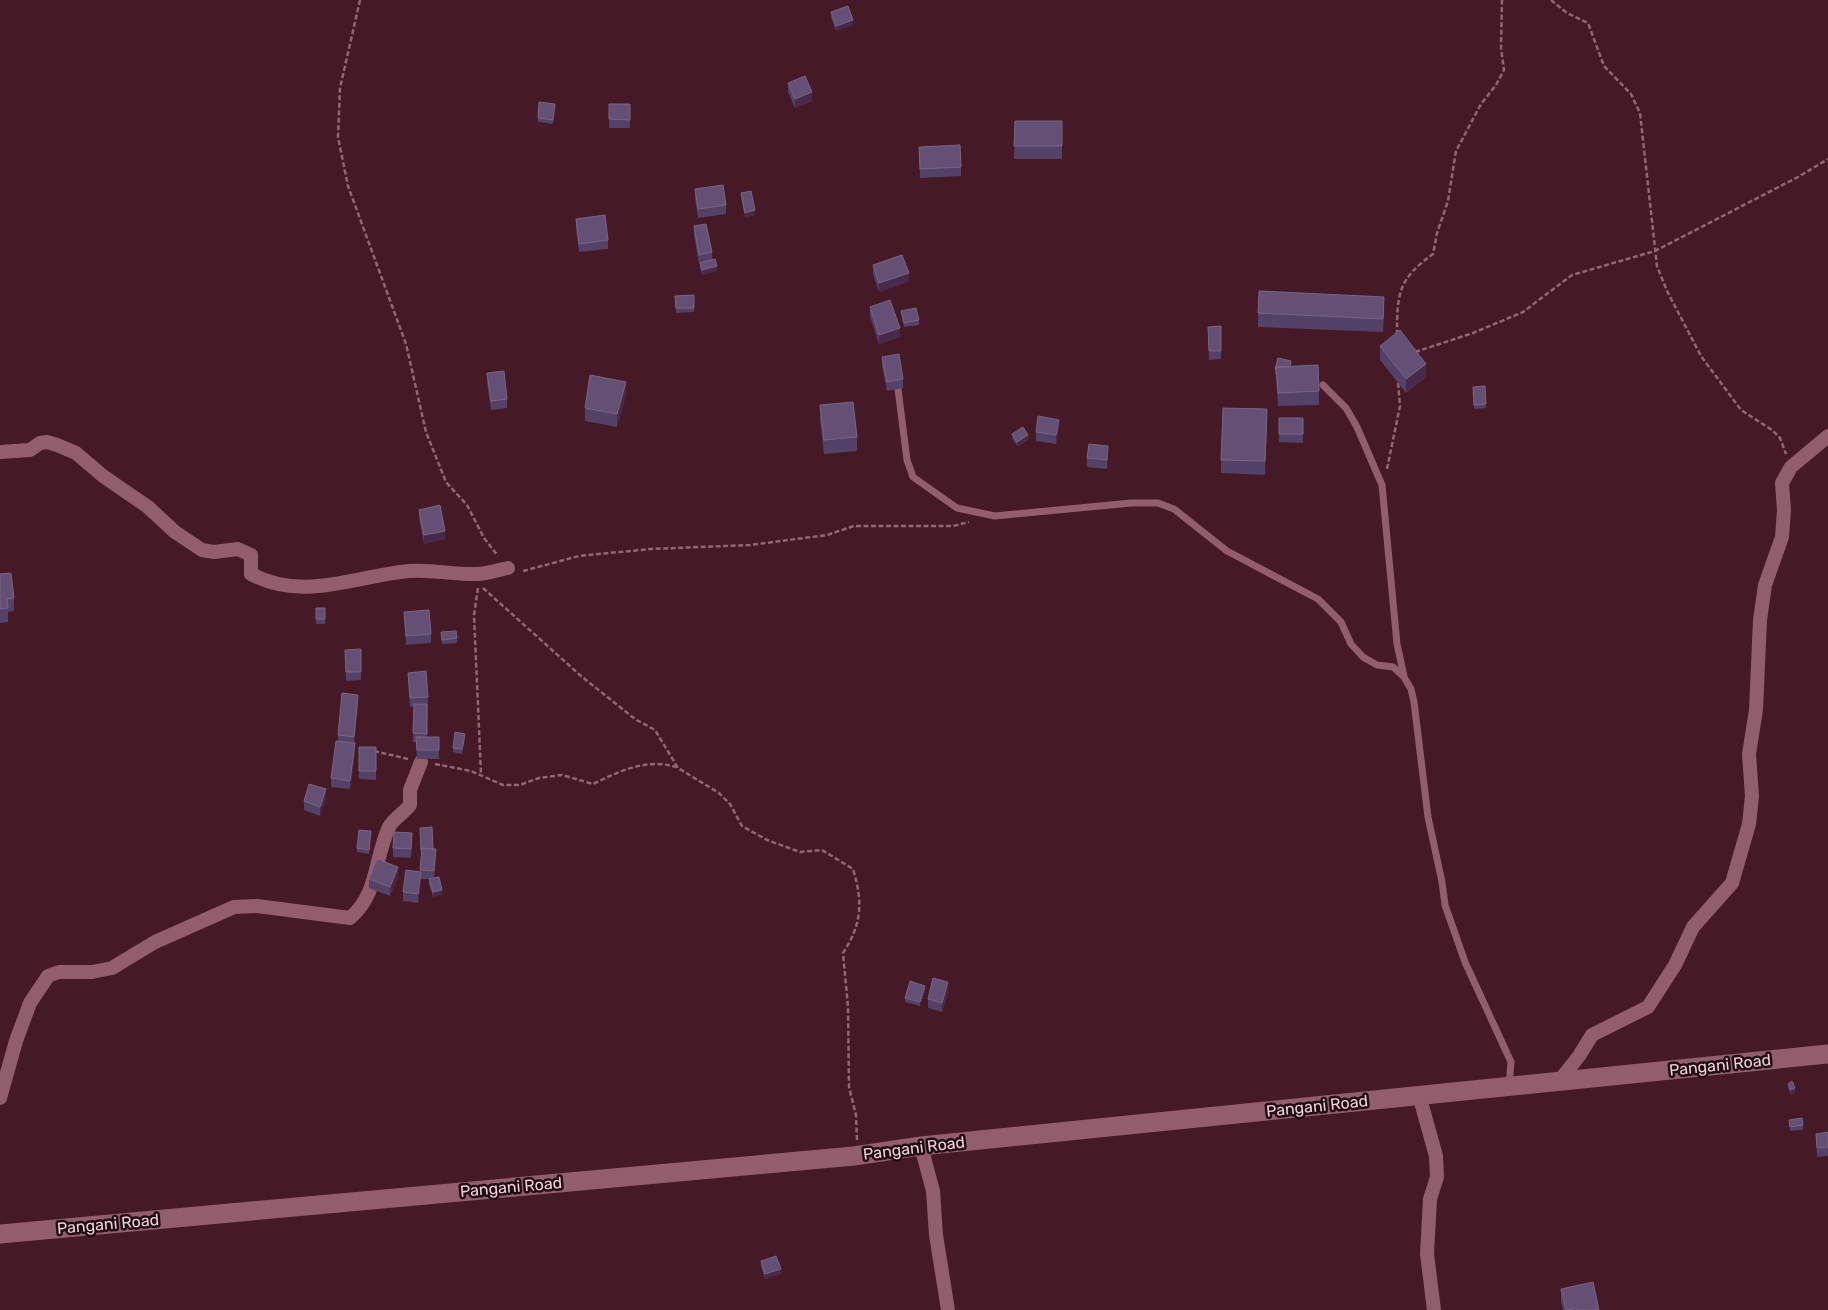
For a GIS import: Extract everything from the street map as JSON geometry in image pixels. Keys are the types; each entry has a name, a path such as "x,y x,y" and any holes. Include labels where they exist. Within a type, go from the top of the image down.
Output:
{"main road":[{"name":"Pangani Road","path":"0,1234 854,1156 920,1146 1828,1054"}],"street":[{"path":"1560,1080 1579,1056 1592,1035 1648,1007 1675,965 1693,928 1732,883 1749,824 1752,796 1749,754 1756,710 1761,611 1765,585 1782,537 1784,510 1782,483 1791,467 1828,436"},
{"path":"0,452 30,450 40,443 47,442 76,453 102,476 148,507 174,532 202,550 214,552 238,549 251,555 252,574 268,583 308,588 408,571 430,570 478,574 508,568"},
{"path":"0,1098 16,1041 30,1003 48,976 59,972 92,972 112,968 156,942 234,908 257,906 350,918 361,909 372,887 390,826 410,805 410,790 421,762"},
{"path":"1419,1096 1425,1124 1436,1156 1437,1176 1430,1200 1427,1254 1434,1310"},
{"path":"920,1146 933,1191 936,1235 948,1310"}],"lane":[{"path":"894,370 906,438 907,460 913,477 957,508 995,516 1131,503 1158,503 1174,509 1228,551 1318,599 1341,622 1351,644 1363,657 1377,665 1393,667 1404,677 1411,689 1414,702 1428,817 1445,905 1461,954 1512,1062 1509,1086"},
{"path":"1323,384 1346,408 1354,421 1382,485 1397,644 1404,677"}],"path":[{"path":"360,0 340,88 338,136 348,186 406,344 426,432 446,482 467,505 484,538 508,568 523,571 579,556 650,549 750,545 827,535 854,526 953,526 970,522"},
{"path":"1397,340 1397,306 1402,284 1420,263 1433,254 1437,233 1448,201 1456,152 1481,104 1496,85 1504,70 1500,48 1502,0"},
{"path":"1552,0 1566,13 1588,24 1604,66 1630,94 1640,113 1657,266 1667,292 1701,356 1741,410 1780,438 1791,467"},
{"path":"1407,354 1473,333 1523,312 1572,275 1655,250 1798,177 1828,159"},
{"path":"1382,485 1392,452 1400,406 1398,377"},
{"path":"481,774 474,615 478,583 580,676 635,719 655,730 678,768"},
{"path":"373,751 481,774 503,785 520,785 539,778 562,775 593,784 624,769 662,763 678,768 719,792 730,804 742,826 752,833 800,852 822,850 853,869 861,907 852,939 842,953 848,1007 850,1087 856,1115 858,1137 854,1156"}],"building":[{"path":"848,6 853,20 836,26 831,12"},
{"path":"805,76 812,92 795,99 788,83"},
{"path":"539,102 555,104 553,120 538,118"},
{"path":"609,104 630,104 630,120 609,119"},
{"path":"1015,121 1062,121 1062,146 1014,146"},
{"path":"960,145 961,167 920,169 919,147"},
{"path":"723,185 726,205 698,209 695,189"},
{"path":"751,191 755,210 745,213 741,193"},
{"path":"605,215 608,240 579,244 576,219"},
{"path":"706,224 712,252 699,255 694,226"},
{"path":"902,255 909,273 879,283 873,265"},
{"path":"715,259 717,266 702,270 700,263"},
{"path":"1259,291 1384,297 1383,319 1258,313"},
{"path":"694,295 694,308 676,308 675,296"},
{"path":"890,300 900,328 879,335 870,307"},
{"path":"916,308 919,320 904,323 901,311"},
{"path":"1221,326 1221,351 1209,351 1208,327"},
{"path":"1400,330 1426,364 1406,379 1380,346"},
{"path":"899,354 903,379 887,382 882,357"},
{"path":"1278,358 1291,361 1290,367 1276,367 1277,370 1275,369"},
{"path":"1318,365 1319,391 1278,393 1276,367"},
{"path":"504,371 507,399 491,401 487,373"},
{"path":"590,375 626,382 617,414 585,408"},
{"path":"1485,386 1486,404 1474,405 1473,387"},
{"path":"853,402 857,437 824,440 820,405"},
{"path":"1223,408 1267,409 1265,461 1221,460"},
{"path":"1038,416 1059,420 1056,435 1036,432"},
{"path":"1279,418 1303,418 1303,434 1279,434"},
{"path":"1023,427 1028,435 1017,442 1012,434"},
{"path":"1089,444 1108,446 1107,460 1087,458"},
{"path":"440,505 445,531 424,535 419,510"},
{"path":"11,573 14,598 7,599 8,608 0,609 0,574"},
{"path":"316,608 325,608 325,619 316,619"},
{"path":"429,610 431,634 406,636 404,612"},
{"path":"456,631 457,638 442,640 441,632"},
{"path":"361,649 361,672 346,672 345,650"},
{"path":"426,671 428,697 410,698 408,673"},
{"path":"342,693 358,695 354,737 338,735"},
{"path":"414,704 427,704 427,734 413,733"},
{"path":"455,732 465,734 462,749 453,748"},
{"path":"416,737 439,737 439,750 417,750"},
{"path":"336,741 355,743 350,781 331,778"},
{"path":"359,747 376,747 376,771 359,771"},
{"path":"309,784 326,789 320,807 304,801"},
{"path":"432,827 433,849 422,848 421,850 420,828"},
{"path":"359,830 371,831 369,850 357,848"},
{"path":"394,832 412,833 411,849 393,848"},
{"path":"422,848 436,849 434,871 420,870"},
{"path":"377,859 398,867 390,887 369,879"},
{"path":"406,870 421,872 418,894 403,892"},
{"path":"439,877 442,890 433,892 429,879"},
{"path":"933,978 948,982 942,1003 928,999"},
{"path":"910,981 925,986 920,1002 905,998"},
{"path":"1792,1081 1795,1088 1791,1090 1788,1084"},
{"path":"1802,1118 1803,1125 1790,1127 1789,1120"},
{"path":"1828,1132 1828,1147 1817,1148 1816,1134"},
{"path":"776,1256 781,1269 765,1274 761,1261"},
{"path":"1593,1282 1599,1310 1577,1310 1576,1308 1566,1310 1561,1289"}]}
